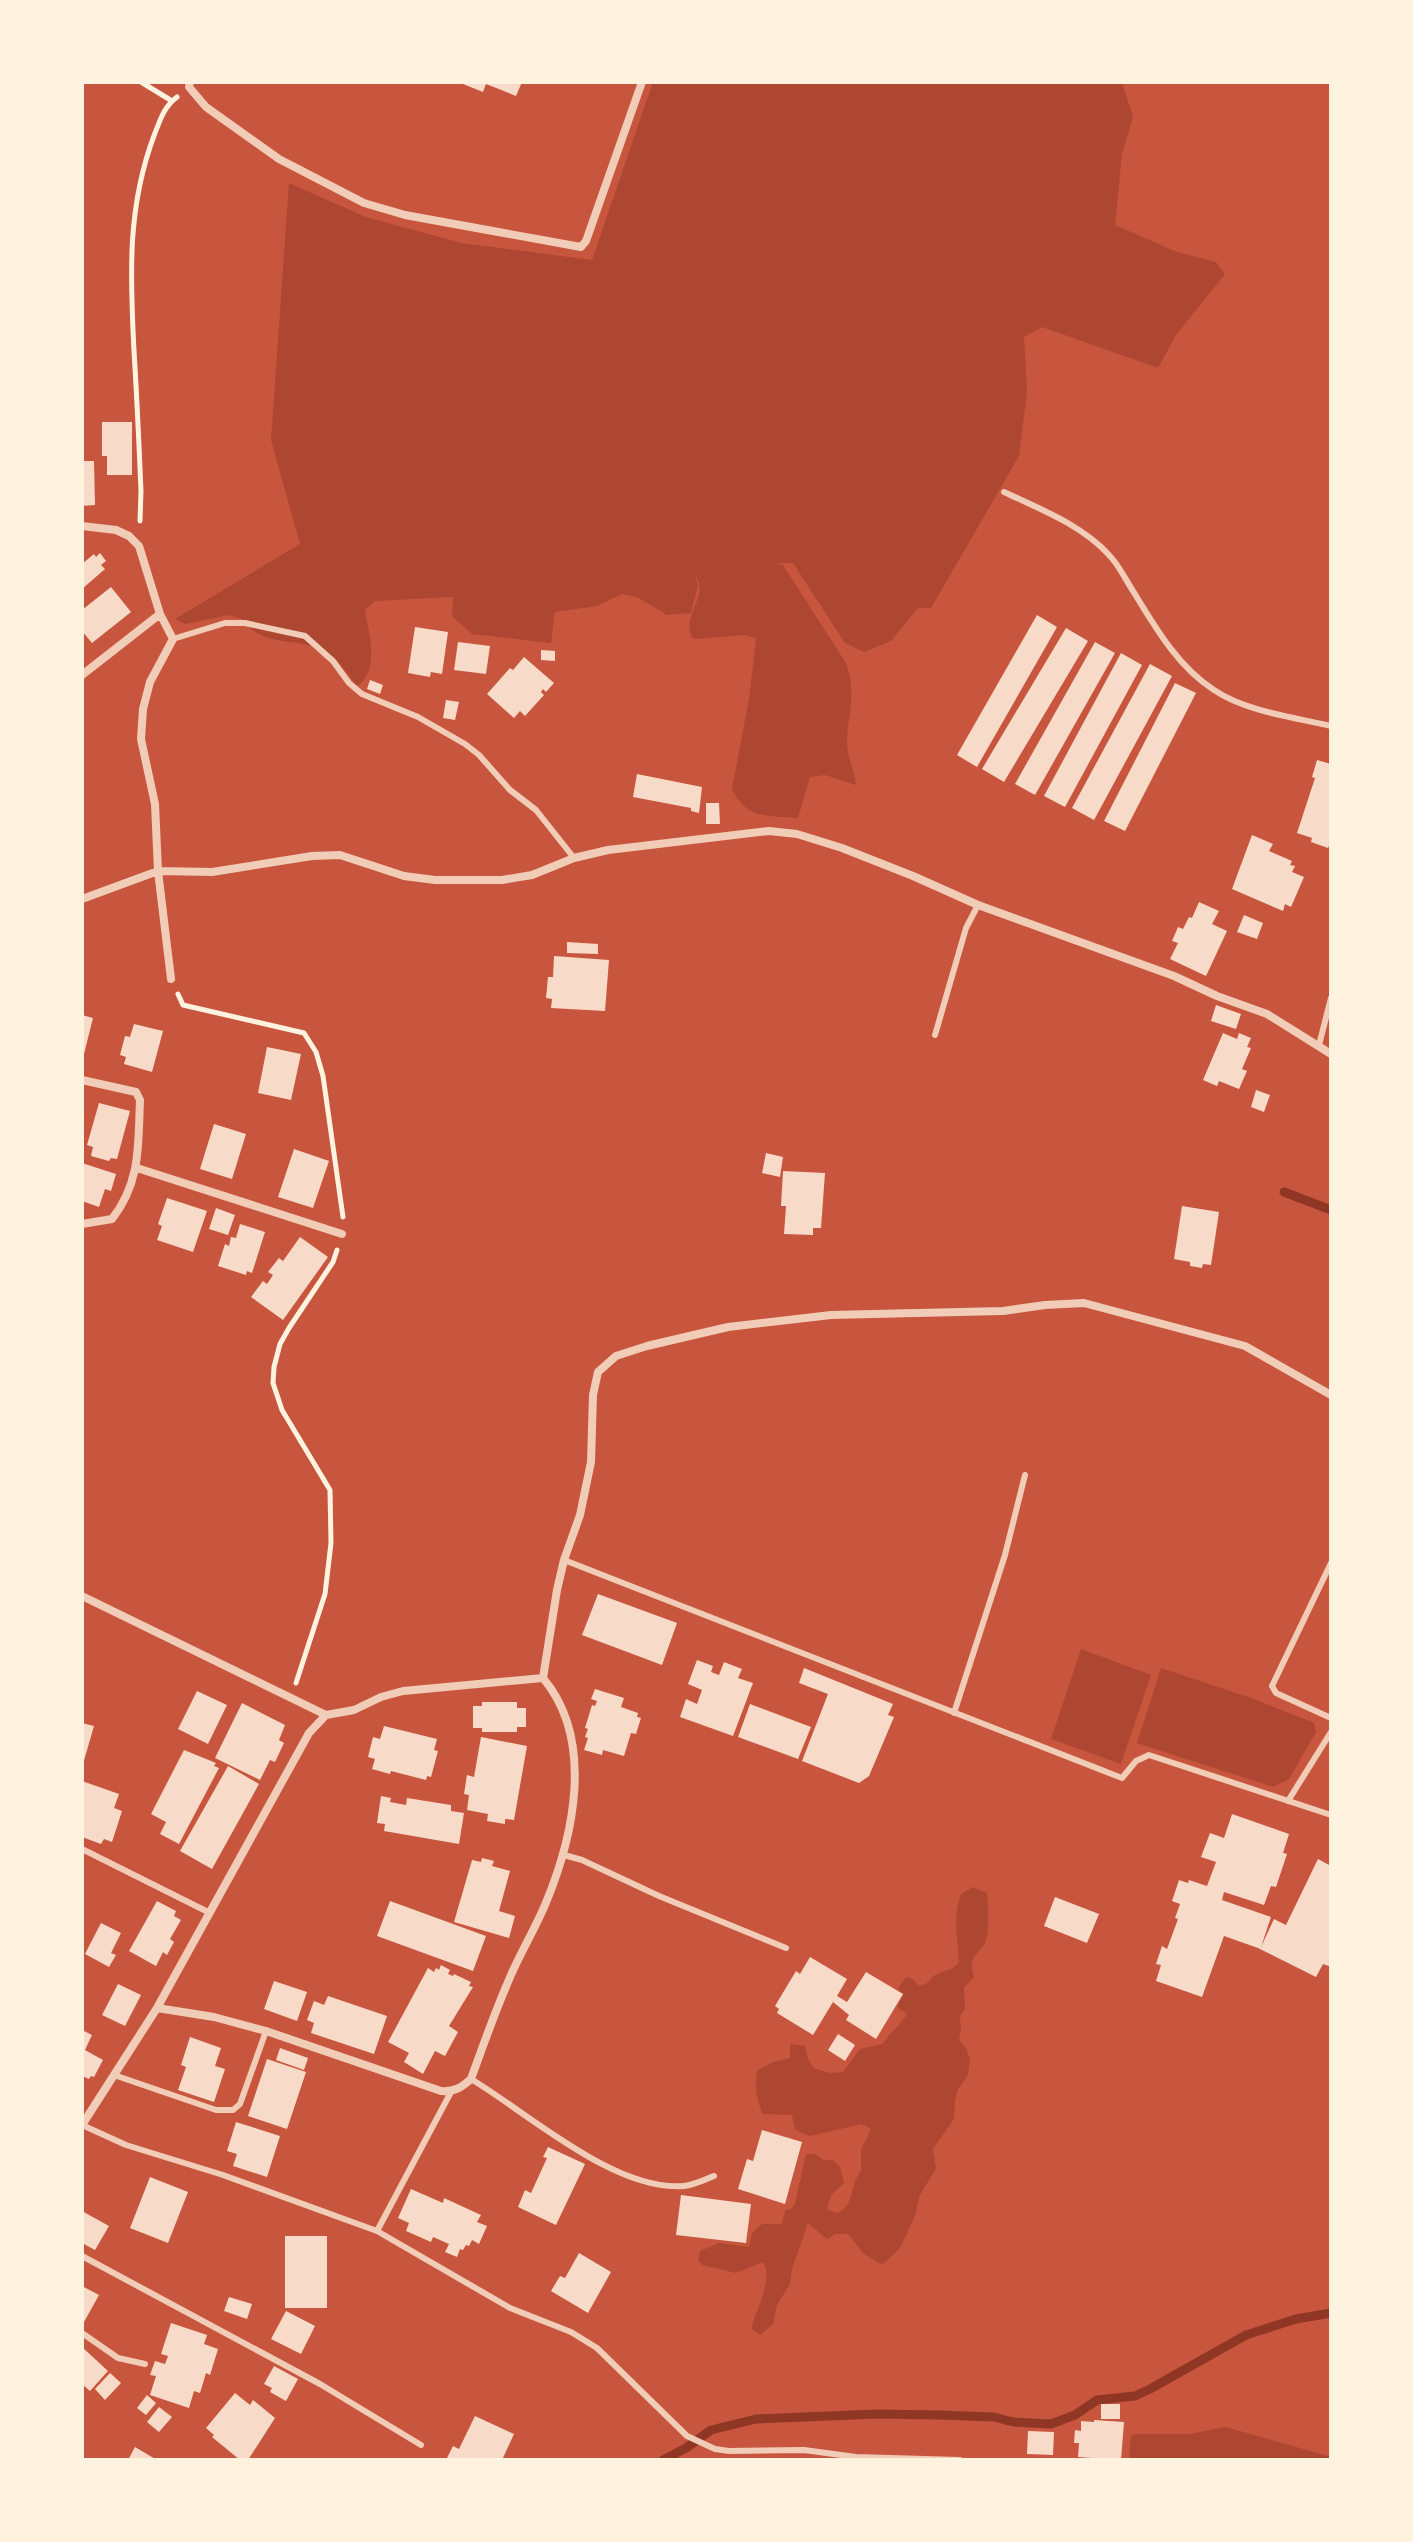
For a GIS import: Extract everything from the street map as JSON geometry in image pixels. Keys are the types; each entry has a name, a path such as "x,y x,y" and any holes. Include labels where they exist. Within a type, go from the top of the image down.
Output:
{"street":[{"path":"190,84 206,107 279,159 364,203 405,215 581,247 586,241 642,82"},
{"path":"82,526 116,530 129,536 139,546 160,614 173,639 150,682 143,709 141,739 155,804 158,871 171,979"},
{"path":"82,675 160,614"},
{"path":"82,899 158,871 212,872 312,856 340,855 404,876 435,880 502,880 532,875 574,858 608,850 769,831 797,834 842,848 978,905 1174,976 1267,1014 1331,1054"},
{"path":"82,1080 136,1092 140,1100 137,1168 125,1202 112,1219 82,1224"},
{"path":"137,1168 342,1234"},
{"path":"543,1678 564,1560 580,1515 591,1462 593,1395 598,1372 616,1356 728,1327 831,1315 1003,1311 1084,1303 1245,1346 1331,1395"},
{"path":"82,1596 326,1715 354,1710 403,1691 543,1678"},
{"path":"157,2008 214,2017 266,2031 428,2088 451,2092 462,2087 471,2079 509,1979 545,1905 564,1855 576,1771 573,1745 563,1711 553,1689 543,1678"},
{"path":"82,2125 157,2008 309,1733 326,1715"}],"lane":[{"path":"1004,492 1057,517 1093,540 1111,557 1167,644 1192,673 1214,690 1242,705 1331,726"},
{"path":"173,639 225,623 245,623 305,636 333,661 349,683 362,694 418,717 479,755 510,790 536,810 574,858"},
{"path":"935,1035 966,928 978,905"},
{"path":"1319,1045 1331,998"},
{"path":"954,1713 1005,1555 1025,1475"},
{"path":"564,1560 1122,1778 1136,1761 1149,1755 1331,1815"},
{"path":"1331,1563 1272,1686 1276,1693 1331,1718"},
{"path":"1288,1801 1331,1732"},
{"path":"82,1849 208,1912"},
{"path":"564,1855 786,1948"},
{"path":"114,2075 216,2110 233,2110 240,2104 266,2031"},
{"path":"471,2079 563,2143 655,2185 687,2186 714,2176"},
{"path":"377,2231 451,2092"},
{"path":"82,2125 126,2145 223,2175 377,2231 510,2308 571,2332 597,2348 687,2436 702,2445 729,2451 804,2450 856,2457 960,2460"},
{"path":"82,2256 320,2384 421,2445"},
{"path":"82,2333 118,2358 145,2364"}],"path":[{"path":"141,82 172,101"},
{"path":"139,546 141,491 130,276 131,240 139,189 150,148 166,106 190,84"},
{"path":"171,979 183,1005 304,1033 316,1052 323,1076 343,1209 342,1234 333,1262 280,1344 273,1383 282,1410 330,1490 331,1543 325,1594 290,1699"}],"shaded area":[{"path":"653,82 1122,82 1133,117 1122,154 1115,225 1177,252 1216,262 1225,274 1176,335 1158,368 1042,327 1024,337 1027,392 1019,456 931,608 918,608 891,641 864,652 845,643 793,563 770,564 783,565 846,663 851,684 847,741 856,785 825,775 810,777 798,818 768,816 752,811 744,806 732,789 749,699 756,639 746,635 693,639 689,625 699,590 699,583 694,571 698,586 691,613 667,615 637,597 622,594 597,606 555,612 551,643 472,634 452,616 453,597 375,601 365,610 371,662 369,671 357,686 328,653 305,644 260,635 242,619 229,615 185,624 175,619 300,544 271,440 289,183 366,217 461,243 592,260"},
{"path":"1081,1649 1151,1675 1121,1764 1051,1739"},
{"path":"1161,1668 1314,1723 1316,1732 1289,1779 1273,1787 1137,1743"},
{"path":"973,1887 987,1893 988,1921 985,1943 972,1963 974,1977 964,1988 965,2009 960,2016 959,2040 970,2059 968,2075 958,2089 954,2119 933,2149 936,2168 919,2197 915,2216 900,2248 882,2265 863,2253 848,2234 835,2234 827,2239 808,2223 790,2284 777,2305 773,2324 760,2335 751,2329 765,2286 766,2269 763,2262 736,2273 702,2265 698,2261 700,2251 719,2243 749,2247 752,2233 762,2224 782,2224 785,2210 795,2204 806,2154 833,2160 840,2167 844,2183 831,2195 827,2210 838,2213 844,2209 861,2171 861,2150 871,2129 862,2124 810,2136 795,2130 792,2115 763,2114 757,2093 757,2071 773,2062 790,2058 790,2044 805,2046 814,2068 830,2073 843,2072 860,2049 883,2044 907,2014 897,2007 904,1994 899,1987 906,1977 913,1979 918,1986 959,1962 958,1903 961,1894"},
{"path":"1226,2427 1331,2457 1331,2460 1129,2458 1131,2436 1134,2434 1190,2434"}],"building":[{"path":"458,82 522,82 516,96 486,84 483,92"},
{"path":"102,422 132,422 132,475 107,475 107,456 102,456"},
{"path":"82,461 94,461 95,505 82,506"},
{"path":"100,553 106,561 101,565 105,569 82,589 82,564"},
{"path":"111,587 131,612 92,643 82,631 82,610"},
{"path":"1037,615 1057,627 977,767 957,755"},
{"path":"415,627 448,632 442,674 431,672 430,677 408,673"},
{"path":"1066,628 1088,641 1004,782 982,769"},
{"path":"458,642 490,646 486,674 454,670"},
{"path":"1095,642 1115,653 1035,795 1015,784"},
{"path":"541,650 555,651 555,661 541,660"},
{"path":"1121,653 1142,665 1065,807 1044,796"},
{"path":"524,657 554,683 546,692 543,689 541,692 544,695 525,716 520,711 514,718 487,694"},
{"path":"1150,664 1172,676 1094,820 1072,808"},
{"path":"370,680 383,685 380,694 367,689"},
{"path":"1175,683 1196,693 1125,831 1104,821"},
{"path":"446,700 459,702 455,720 443,718"},
{"path":"1317,760 1331,764 1331,842 1328,848 1297,833 1315,778 1312,777"},
{"path":"637,774 702,787 699,813 691,811 691,808 633,797"},
{"path":"706,803 719,803 720,824 706,824"},
{"path":"1252,835 1273,844 1269,851 1292,861 1290,865 1295,866 1292,872 1304,877 1291,907 1285,904 1283,911 1232,889"},
{"path":"1199,902 1219,911 1212,924 1227,931 1206,976 1170,959 1178,943 1172,941 1178,927 1183,929"},
{"path":"1244,915 1263,923 1257,939 1237,932"},
{"path":"567,942 598,944 598,954 567,953"},
{"path":"554,956 609,960 605,1011 551,1008 552,999 546,998 548,977 553,977"},
{"path":"1216,1005 1241,1014 1236,1029 1211,1021"},
{"path":"82,1015 93,1018 83,1058 82,1058"},
{"path":"134,1024 163,1031 152,1072 124,1064 126,1057 120,1055 125,1036 130,1037"},
{"path":"1223,1033 1237,1039 1239,1033 1251,1038 1247,1047 1251,1048 1242,1069 1247,1071 1239,1089 1219,1081 1217,1086 1203,1080"},
{"path":"267,1047 301,1054 291,1100 258,1093"},
{"path":"1256,1090 1270,1095 1264,1112 1251,1107"},
{"path":"99,1103 130,1111 117,1159 111,1158 109,1161 91,1156 93,1147 87,1145"},
{"path":"214,1124 246,1134 232,1179 200,1169"},
{"path":"294,1149 329,1161 313,1208 278,1197"},
{"path":"766,1153 783,1157 780,1177 762,1173"},
{"path":"82,1163 116,1174 111,1191 105,1189 99,1207 82,1201"},
{"path":"783,1171 825,1173 821,1228 813,1228 813,1235 784,1234 786,1206 781,1206"},
{"path":"167,1198 207,1211 193,1252 157,1240 162,1226 158,1224"},
{"path":"1182,1206 1219,1212 1211,1265 1203,1264 1202,1268 1174,1259"},
{"path":"216,1208 235,1215 228,1235 209,1229"},
{"path":"240,1224 265,1232 252,1273 247,1271 246,1275 218,1266 225,1244 229,1246 231,1237 236,1238"},
{"path":"300,1237 328,1257 283,1320 251,1297 263,1281 267,1284 273,1275 268,1272 279,1258 283,1261"},
{"path":"598,1594 677,1623 662,1665 582,1635"},
{"path":"697,1660 713,1666 711,1672 719,1675 724,1662 742,1669 738,1678 753,1683 733,1736 680,1717 686,1699 697,1704 702,1690 688,1684"},
{"path":"804,1668 893,1704 888,1715 894,1717 869,1776 859,1783 802,1761 828,1694 799,1683"},
{"path":"595,1689 624,1698 621,1707 638,1713 637,1717 641,1718 636,1734 631,1733 624,1756 603,1750 602,1755 584,1750 588,1738 585,1737 588,1729 585,1728 592,1705 595,1706 597,1701 591,1699"},
{"path":"197,1691 227,1705 208,1744 178,1729"},
{"path":"482,1702 517,1702 517,1708 526,1708 526,1727 517,1727 517,1732 482,1732 482,1728 473,1728 473,1706 482,1706"},
{"path":"242,1703 285,1725 279,1740 284,1743 275,1762 270,1760 260,1780 215,1758"},
{"path":"750,1704 811,1727 798,1759 738,1737"},
{"path":"82,1723 94,1726 83,1764 82,1763"},
{"path":"384,1726 437,1739 434,1750 438,1751 431,1777 427,1776 426,1780 372,1769 375,1759 368,1757 373,1737 380,1739"},
{"path":"481,1737 527,1746 514,1820 505,1819 505,1824 487,1821 488,1814 467,1810 469,1795 464,1794 467,1775 474,1777"},
{"path":"184,1750 216,1763 214,1766 219,1768 179,1844 160,1834 166,1822 151,1814"},
{"path":"228,1766 259,1784 212,1869 180,1851"},
{"path":"82,1781 119,1794 114,1808 122,1811 112,1842 104,1839 101,1844 82,1837"},
{"path":"381,1796 391,1798 390,1802 406,1805 407,1798 451,1805 451,1811 464,1813 459,1844 384,1831 385,1824 377,1823"},
{"path":"1232,1814 1289,1834 1283,1853 1287,1854 1276,1887 1271,1886 1264,1905 1224,1892 1222,1900 1271,1917 1261,1947 1274,1919 1286,1925 1318,1859 1331,1866 1331,1961 1329,1966 1323,1964 1316,1977 1258,1948 1224,1936 1202,1997 1156,1981 1161,1965 1156,1964 1162,1946 1167,1949 1178,1919 1175,1918 1180,1904 1172,1901 1179,1880 1207,1886 1216,1862 1201,1857 1210,1833 1224,1838"},
{"path":"482,1858 494,1861 492,1866 510,1871 499,1911 515,1916 509,1938 454,1922 472,1860 481,1862"},
{"path":"1055,1897 1099,1914 1087,1943 1044,1926"},
{"path":"157,1901 176,1911 174,1916 181,1920 170,1939 174,1942 167,1955 163,1952 156,1966 129,1951"},
{"path":"390,1901 486,1936 473,1971 377,1936"},
{"path":"101,1923 121,1933 111,1953 116,1955 109,1967 85,1954"},
{"path":"810,1957 847,1979 837,1996 847,2002 866,1972 903,1994 876,2039 846,2020 849,2015 833,2002 813,2035 777,2013 779,2009 775,2006 796,1971 800,1974"},
{"path":"441,1965 450,1970 448,1974 471,1982 469,1986 473,1987 449,2026 458,2032 445,2056 435,2051 423,2074 404,2062 409,2053 388,2042 428,1968 434,1972"},
{"path":"274,1981 307,1992 297,2021 264,2009"},
{"path":"118,1984 141,1995 125,2026 102,2015"},
{"path":"328,1996 387,2016 374,2054 311,2033 314,2023 307,2020 314,2001 324,2005"},
{"path":"82,2030 92,2035 85,2050 103,2060 94,2077 89,2079 82,2076"},
{"path":"838,2034 855,2045 845,2061 828,2050"},
{"path":"190,2037 221,2048 215,2066 225,2069 214,2102 178,2090 186,2067 181,2065"},
{"path":"280,2048 308,2058 304,2070 276,2060"},
{"path":"267,2059 306,2072 287,2129 248,2116"},
{"path":"236,2122 280,2136 267,2177 233,2166 237,2154 227,2151"},
{"path":"762,2130 802,2142 785,2204 738,2189 747,2159 753,2161"},
{"path":"548,2147 585,2164 556,2225 518,2207 525,2190 531,2193 547,2158 543,2157"},
{"path":"150,2177 188,2192 168,2243 130,2228"},
{"path":"411,2189 443,2203 444,2198 481,2215 477,2222 487,2226 479,2244 472,2240 469,2246 460,2249 457,2257 445,2252 449,2244 433,2237 431,2242 406,2231 409,2223 398,2218"},
{"path":"681,2195 751,2204 746,2243 676,2235"},
{"path":"82,2211 109,2226 95,2250 82,2243"},
{"path":"285,2236 327,2236 327,2308 285,2308"},
{"path":"579,2253 611,2272 588,2313 551,2291 560,2276 565,2278"},
{"path":"82,2286 99,2295 84,2322 82,2321"},
{"path":"229,2297 252,2304 247,2319 224,2311"},
{"path":"286,2311 315,2326 301,2354 271,2339"},
{"path":"171,2323 207,2335 204,2344 218,2349 210,2375 206,2373 200,2393 194,2391 189,2408 150,2395 156,2376 150,2375 155,2361 165,2364 168,2356 161,2354"},
{"path":"82,2347 108,2371 90,2391 82,2384"},
{"path":"274,2366 298,2379 286,2401 270,2392 272,2388 264,2384"},
{"path":"110,2373 121,2383 105,2400 95,2389"},
{"path":"235,2393 250,2405 253,2400 275,2418 248,2460 240,2460 212,2437 214,2435 206,2428"},
{"path":"147,2395 156,2403 146,2415 137,2408"},
{"path":"1101,2404 1120,2404 1120,2419 1101,2419"},
{"path":"159,2407 172,2417 159,2432 147,2422"},
{"path":"475,2416 514,2434 502,2460 446,2460 453,2446 459,2449"},
{"path":"1081,2421 1124,2422 1121,2460 1078,2457 1079,2443 1074,2443 1075,2430 1081,2431"},
{"path":"1028,2431 1054,2432 1053,2455 1027,2454"},
{"path":"135,2447 157,2460 128,2460"}],"waterway":[{"path":"1284,1192 1331,1210"},
{"path":"663,2460 711,2430 756,2419 940,2415 1051,2424 1075,2415 1097,2400 1135,2396 1246,2335 1296,2319 1331,2313"}]}
